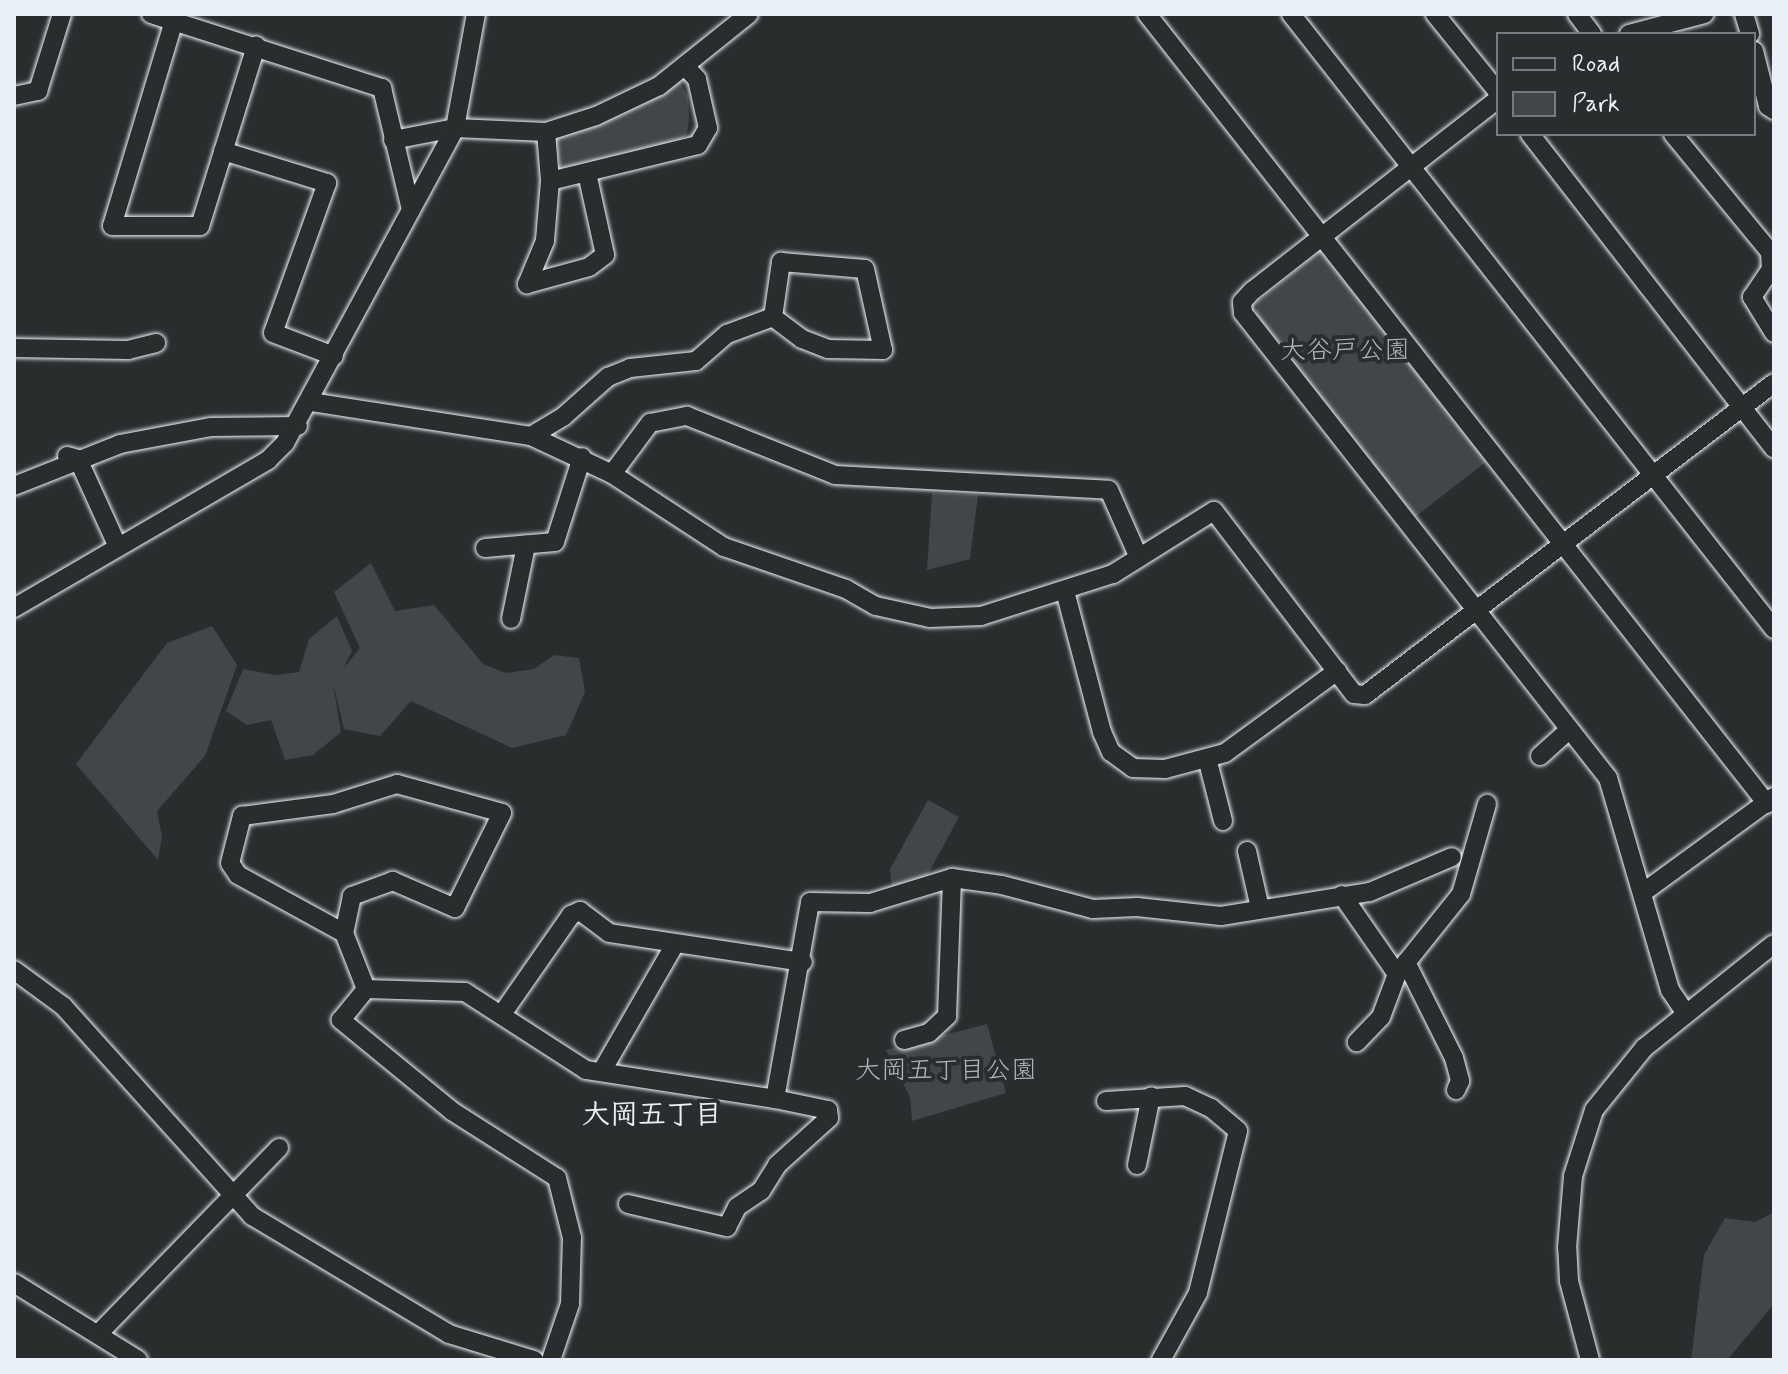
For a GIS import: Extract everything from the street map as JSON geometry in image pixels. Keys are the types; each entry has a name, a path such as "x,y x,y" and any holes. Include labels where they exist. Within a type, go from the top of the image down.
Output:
{"street":[{"path":"14,96 38,91 62,14"},
{"path":"151,14 175,18 382,88 411,210"},
{"path":"14,608 268,460 298,426 455,128 476,14"},
{"path":"393,140 455,128 546,132 624,103 685,66 749,14"},
{"path":"1147,14 1565,546 1770,800 1645,891"},
{"path":"1291,14 1774,629"},
{"path":"1435,14 1496,90"},
{"path":"1577,14 1590,32"},
{"path":"1636,32 1704,14"},
{"path":"175,18 112,226 200,226 256,46"},
{"path":"1756,59 1768,106 1774,110"},
{"path":"550,181 698,145 708,128 697,79 685,66"},
{"path":"1496,101 1252,291 1242,302 1243,313 1608,778 1645,891 1670,990 1685,1012"},
{"path":"546,132 550,181 545,241 527,284 589,267 605,255 587,173"},
{"path":"1532,136 1774,448"},
{"path":"1675,136 1770,252 1768,290 1752,297 1774,333"},
{"path":"223,151 327,183 273,333 334,356"},
{"path":"781,262 865,269 883,350 828,349 802,339 773,317 781,262"},
{"path":"531,436 564,416 608,377 630,368 696,361 727,334 773,317"},
{"path":"14,348 128,350 156,343"},
{"path":"311,402 531,436 582,457 612,474 724,547 794,569 890,610 962,620 1065,591 1139,558 1214,511 1354,694 1377,690 1774,383"},
{"path":"612,474 650,423 687,416 835,475 1109,490 1139,558"},
{"path":"14,486 120,444 211,427 298,426"},
{"path":"14,473 68,456 78,459 118,547"},
{"path":"485,548 555,542 582,457"},
{"path":"511,619 526,545"},
{"path":"1065,591 1111,752 1133,768 1148,771 1207,758 1242,744 1337,671"},
{"path":"1540,756 1569,730"},
{"path":"1207,758 1223,821"},
{"path":"344,933 238,875 230,863 242,816 333,804 397,784 502,813 455,908 393,881 352,896 344,933 366,989"},
{"path":"1357,1042 1381,1017 1401,968 1461,894 1487,804"},
{"path":"1247,851 1260,908"},
{"path":"775,1099 803,962 810,902 870,903 952,878 1002,885 1093,909 1137,907 1199,916 1370,892 1452,857"},
{"path":"904,1040 929,1033 947,1016 952,878"},
{"path":"1342,895 1401,968 1454,1058 1460,1081 1456,1090"},
{"path":"502,1014 571,915 580,911 609,933 803,962"},
{"path":"602,1071 675,944"},
{"path":"1590,1360 1569,1281 1573,1176 1591,1117 1607,1088 1685,1012 1774,944"},
{"path":"14,970 63,1006 231,1198 414,1316 492,1351 534,1360"},
{"path":"366,989 465,992 586,1070 828,1110 829,1118 777,1165 761,1191 737,1207 727,1227 628,1204"},
{"path":"366,989 341,1020 452,1111 557,1178 572,1238 570,1304 551,1360"},
{"path":"1137,1165 1151,1096"},
{"path":"1106,1101 1185,1096 1211,1108 1238,1131 1198,1293 1161,1360"},
{"path":"100,1332 279,1148"},
{"path":"14,1283 100,1332 138,1360"}],"green space":[{"path":"679,80 688,96 689,119 687,134 677,142 561,169 554,129"},
{"name":"大谷戸公園","path":"1319,252 1328,253 1491,458 1415,517 1256,317 1257,302"},
{"path":"932,493 978,495 970,559 927,570"},
{"path":"371,563 395,611 434,605 483,664 506,673 534,669 554,655 579,658 585,692 566,735 512,748 411,701 380,736 344,729 333,683 341,732 313,755 285,760 271,720 247,725 226,711 243,669 275,675 299,672 309,639 337,616 352,651 343,669 360,648 334,592"},
{"path":"212,626 237,665 205,756 157,811 162,837 158,860 76,764 167,643"},
{"path":"928,800 959,817 926,878 892,890 890,869"},
{"name":"大岡五丁目公園","path":"987,1024 1006,1093 912,1121 910,1097 886,1050"},
{"path":"1774,1212 1774,1304 1727,1360 1691,1360 1704,1255 1725,1218 1755,1222"}],"district":[{"name":"大岡五丁目","path":"652,1116"}]}
